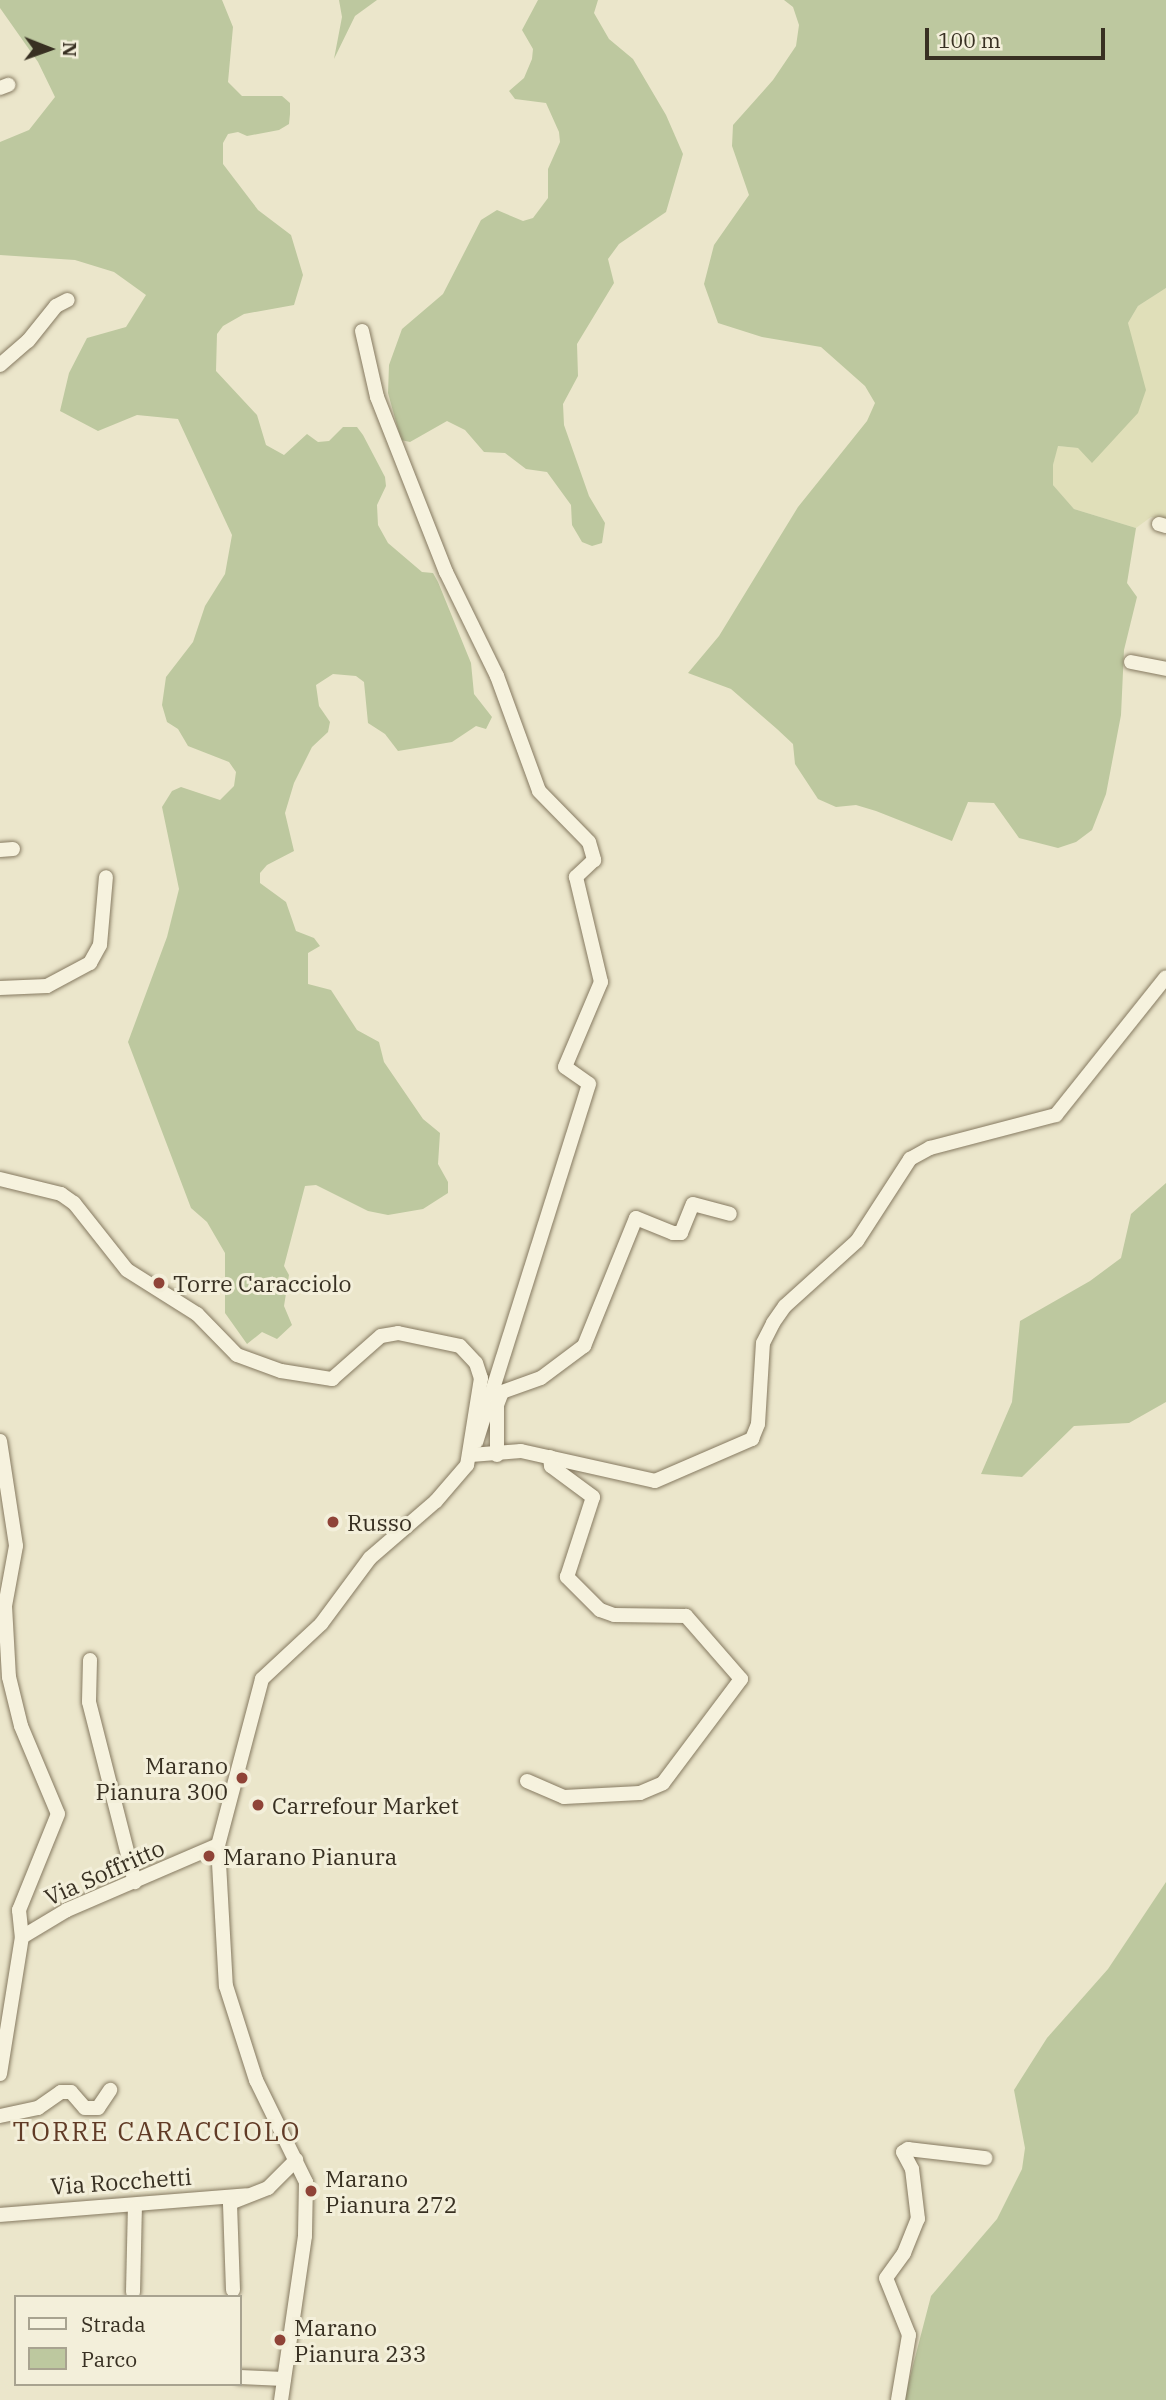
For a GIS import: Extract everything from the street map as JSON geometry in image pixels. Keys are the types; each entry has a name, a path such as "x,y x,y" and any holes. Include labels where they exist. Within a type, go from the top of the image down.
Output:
{"street":[{"path":"0,365 28,341 49,312 68,300"},
{"path":"281,2400 307,2204 306,2182 243,2050 226,1986 218,1845 262,1679 321,1624 370,1558 455,1482 481,1435 589,1084 565,1067 601,982 576,877 594,860 589,842 539,791 497,676 446,572 377,397 362,331"},
{"path":"1131,662 1166,668"},
{"path":"0,988 47,986 90,963 100,945 106,877"},
{"path":"472,1450 497,1455 521,1451 655,1481 752,1439 758,1424 763,1343 773,1323 785,1306 858,1241 910,1159 930,1148 1056,1115 1166,976"},
{"path":"0,1179 61,1194 74,1203 127,1270 197,1314 237,1355 260,1364 332,1379 381,1336 398,1333 460,1346 476,1363 481,1378 472,1450"},
{"path":"497,1455 497,1405 502,1392 541,1378 584,1346 636,1218 673,1233 681,1233 693,1204 730,1214"},
{"path":"0,1441 16,1546 5,1606 9,1677 21,1726 58,1814 19,1910 22,1937 0,2074"},
{"path":"527,1781 564,1797 640,1793 663,1783 741,1679 686,1616 614,1615 600,1610 567,1577 593,1497 551,1466 550,1457"},
{"path":"90,1660 89,1702 135,1882"},
{"name":"Via Soffritto","path":"22,1937 67,1910 218,1845"},
{"path":"0,2116 38,2108 61,2092 71,2092 85,2108 98,2108 110,2090"},
{"path":"898,2400 909,2335 886,2278 904,2253 918,2218 912,2169 903,2152 908,2149 985,2158"},
{"name":"Via Rocchetti","path":"0,2215 135,2207 246,2195 268,2188 296,2160"},
{"path":"233,2290 230,2203 246,2195"},
{"path":"133,2292 135,2207"},
{"path":"242,2377 284,2379"}],"green space":[{"path":"0,0 222,0 233,27 228,82 242,96 282,96 290,103 289,124 279,130 247,136 238,132 228,134 223,143 223,164 258,210 291,235 303,275 294,305 244,314 223,326 217,334 216,371 257,415 266,445 284,455 307,434 318,442 329,441 343,427 357,427 385,477 386,486 377,505 378,525 388,543 422,572 433,573 471,663 474,694 492,717 486,729 476,726 452,742 398,751 385,734 368,723 364,682 356,676 333,674 316,685 319,706 330,722 328,732 312,747 294,783 285,813 294,851 267,865 260,873 260,883 286,902 296,931 314,938 320,946 308,953 308,984 331,990 357,1030 379,1042 384,1062 423,1119 440,1133 438,1164 448,1182 448,1193 423,1209 388,1215 368,1211 316,1185 305,1186 284,1266 289,1275 284,1306 292,1325 277,1339 262,1332 247,1344 225,1313 225,1253 207,1222 191,1208 128,1042 167,937 179,889 162,807 172,791 181,787 220,800 234,786 236,772 229,762 188,746 178,729 167,722 162,705 166,677 193,642 205,606 225,574 232,535 178,419 137,415 98,431 60,411 69,373 87,338 126,327 146,295 114,272 75,260 0,255 0,142 29,130 55,97 38,62 0,8"},
{"path":"339,0 377,0 355,16 334,59 342,17"},
{"path":"538,0 598,0 594,13 609,39 633,59 666,115 683,154 666,212 619,244 608,259 614,283 577,344 578,376 563,404 564,425 589,496 605,523 602,543 592,546 582,542 572,525 571,505 547,472 526,469 505,453 484,452 465,430 447,421 410,442 401,440 388,393 389,365 402,329 443,294 481,220 497,210 523,221 533,218 548,198 548,169 560,142 559,132 546,103 515,99 509,91 524,78 532,59 533,49 522,30"},
{"path":"784,0 1166,0 1166,288 1138,306 1128,323 1146,390 1138,413 1092,463 1078,448 1058,446 1053,465 1053,485 1074,509 1136,528 1127,583 1137,597 1124,650 1121,715 1106,794 1092,830 1076,842 1058,848 1019,838 994,803 968,802 952,841 856,805 836,807 818,799 795,764 793,744 777,729 731,689 688,673 719,636 798,507 867,421 875,403 865,386 821,347 762,337 718,323 704,284 714,245 749,195 732,146 733,125 773,80 796,46 799,25 793,7"},
{"path":"1166,288 1166,520 1151,517 1136,528 1074,509 1053,485 1053,465 1057,446 1078,448 1141,372 1130,343 1128,323 1138,306"},
{"path":"1166,1183 1166,1402 1129,1423 1074,1426 1022,1477 981,1474 1012,1402 1020,1321 1090,1281 1121,1258 1131,1214"},
{"path":"1166,1882 1166,2400 904,2400 931,2296 997,2219 1022,2169 1025,2148 1014,2090 1047,2038 1108,1969"}],"place":[{"name":"Torre Caracciolo","path":"159,1283"},
{"name":"Russo","path":"333,1522"},
{"name":"Marano Pianura 300","path":"242,1778"},
{"name":"Carrefour Market","path":"258,1805"},
{"name":"Marano Pianura","path":"209,1856"},
{"name":"Marano Pianura 272","path":"311,2191"},
{"name":"Marano Pianura 233","path":"280,2340"}],"district":[{"name":"TORRE CARACCIOLO","path":"157,2132"}]}
